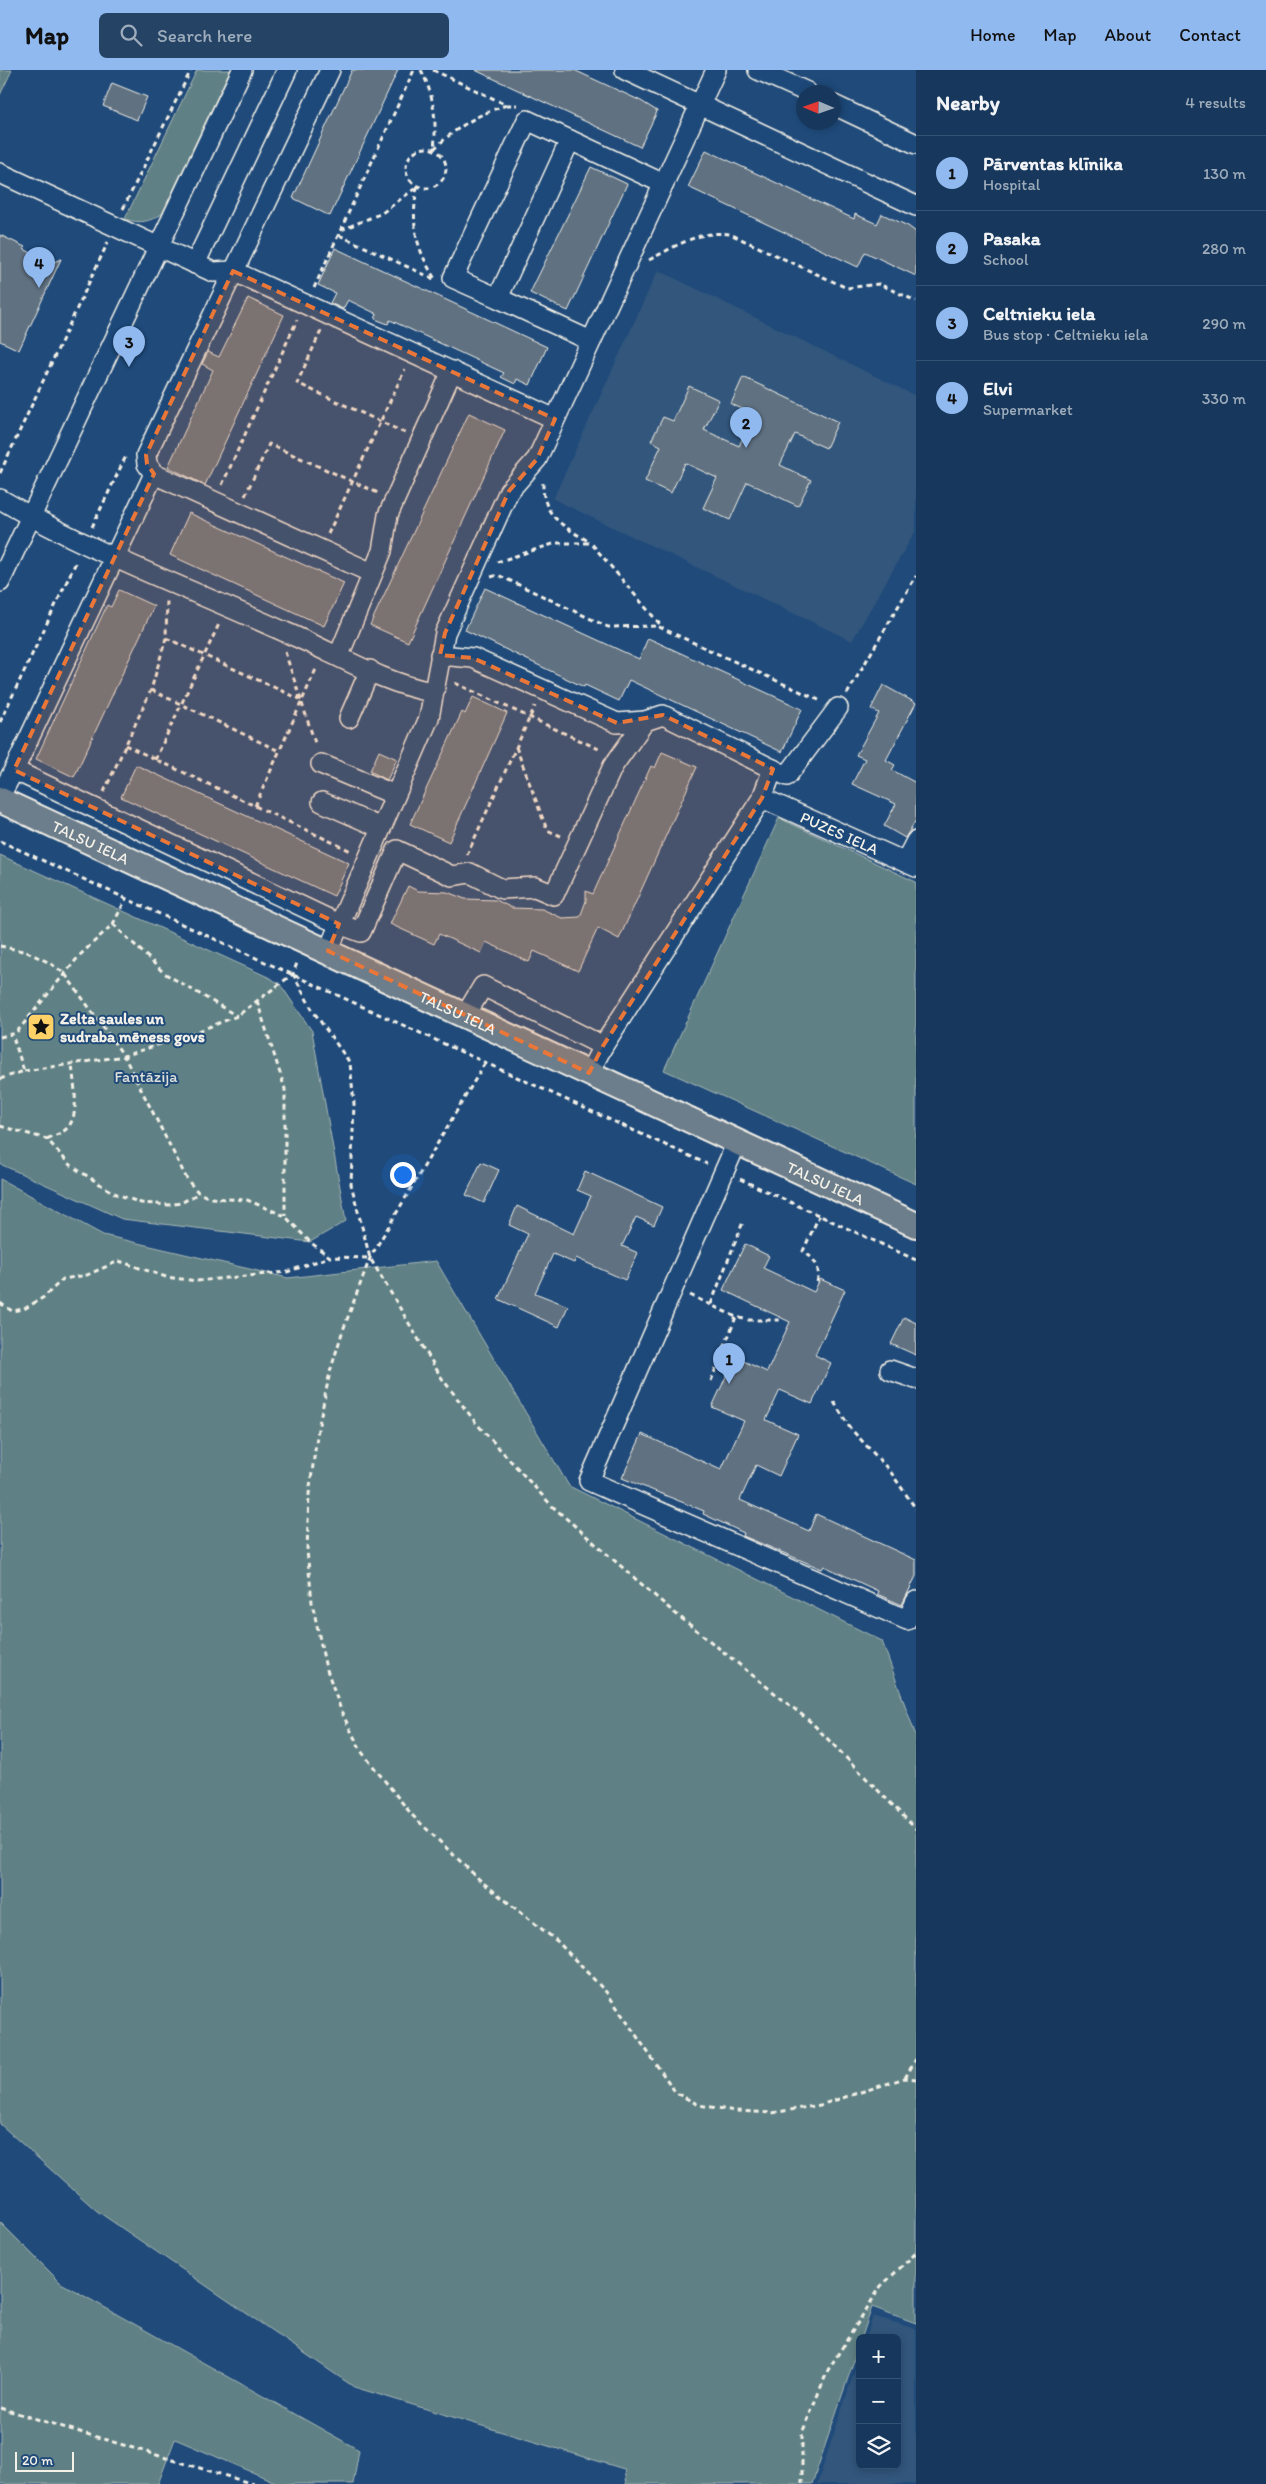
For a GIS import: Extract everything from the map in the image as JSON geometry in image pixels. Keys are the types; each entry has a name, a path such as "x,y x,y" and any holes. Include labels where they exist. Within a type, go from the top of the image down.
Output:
{"main road":[{"name":"TALSU IELA","path":"0,798 916,1225"}],"street":[{"path":"0,582 242,70"},
{"path":"195,264 287,70"},
{"path":"330,70 146,454 147,464 154,474 372,573"},
{"path":"625,70 916,206"},
{"path":"328,951 429,718 434,683 445,633 509,491 537,458 716,70"},
{"path":"768,72 796,86"},
{"path":"841,108 916,144"},
{"path":"591,341 453,278 527,120 664,184"},
{"path":"498,298 570,140"},
{"path":"0,173 114,228 214,272 233,271 308,299 328,314 555,419"},
{"path":"332,652 382,551 388,515 452,371"},
{"path":"0,798 154,474"},
{"path":"0,499 85,544 332,652 404,687 434,683"},
{"path":"440,655 473,658 617,723 645,721 663,715 787,776 838,708"},
{"path":"349,718 370,670"},
{"path":"322,802 378,834 397,850 452,876 470,873 502,889 535,887 554,895 613,766 645,721"},
{"path":"321,764 395,795"},
{"path":"589,1073 603,1046 762,798 773,769"},
{"path":"14,770 339,924 362,932 397,850"},
{"name":"PUZES IELA","path":"762,798 910,865"},
{"path":"910,865 916,841"},
{"path":"465,1016 483,986 603,1046"},
{"path":"736,1142 589,1481 908,1620 916,1601"},
{"path":"890,1370 916,1380"}],"path":[{"path":"0,472 114,228 191,70"},
{"path":"214,502 414,70"},
{"path":"421,70 428,83 435,112 434,149"},
{"path":"433,70 507,105"},
{"path":"434,149 465,123 491,110 507,105 520,105"},
{"path":"421,148 434,149 443,158 446,170 444,176 436,186 430,188 417,187 408,178 405,166 407,160 410,154 421,148"},
{"path":"341,230 382,213 417,187"},
{"path":"417,187 413,208 416,238 419,251 436,280"},
{"path":"622,273 685,240 718,232 730,234 847,288 879,284 916,301"},
{"path":"339,235 445,284"},
{"path":"328,314 297,383 421,440"},
{"path":"321,550 412,353"},
{"path":"238,512 269,444 394,501"},
{"path":"0,722 130,447"},
{"path":"537,458 543,472 542,496 545,506 561,524 591,543 663,629"},
{"path":"469,579 556,543 591,543"},
{"path":"469,579 498,575 608,627 657,626 838,708 916,576"},
{"path":"96,808 151,690 166,638 168,580"},
{"path":"156,760 228,606"},
{"path":"271,625 283,646 302,700 321,764"},
{"path":"166,638 302,700"},
{"path":"255,806 302,700 332,652"},
{"path":"434,683 530,717 618,758"},
{"path":"458,875 542,689"},
{"path":"151,690 279,750"},
{"path":"125,745 368,858"},
{"path":"516,747 547,830 578,844"},
{"path":"0,841 916,1260"},
{"path":"0,1037 16,1033 80,955 113,924 126,899"},
{"path":"113,924 164,973 237,1016"},
{"path":"0,946 28,952 50,963 65,974 124,1056 188,1181 199,1193 210,1198 247,1200 285,1216 310,1242 330,1257"},
{"path":"0,1079 24,1071 124,1056 188,1035 237,1016 293,974"},
{"path":"293,974 313,1011 350,1063 354,1104 351,1184 370,1258 441,1377 476,1423 552,1506 670,1609 812,1723 916,1829"},
{"path":"257,1001 285,1089 285,1216"},
{"path":"12,1034 24,1071"},
{"path":"47,1139 64,1131 71,1124 75,1105 72,1063"},
{"path":"485,1063 370,1258 342,1333 326,1391 318,1429 309,1494 307,1550 312,1602 325,1664 342,1713 361,1751 412,1815 482,1882 557,1941 607,1993 676,2093 699,2105 735,2111 772,2113 820,2105 905,2078 916,2079"},
{"path":"0,1126 47,1139 70,1165 114,1193 141,1203 168,1205 181,1203 199,1193"},
{"path":"817,1282 819,1274 813,1258 803,1251 820,1216"},
{"path":"711,1304 742,1222"},
{"path":"0,1303 12,1311 24,1309 44,1298 62,1279 87,1275 119,1262 166,1277 197,1281 287,1272 330,1257 370,1258"},
{"path":"673,1288 736,1317 748,1320 780,1320"},
{"path":"711,1381 736,1317"},
{"path":"834,1402 850,1428 890,1471 916,1508"},
{"path":"905,2078 916,2059"},
{"path":"802,2484 802,2432 828,2370 881,2286 916,2252"},
{"path":"0,2408 253,2484"}],"highlighted area":[{"path":"233,271 555,419 537,459 509,491 445,633 440,655 473,658 617,723 663,715 773,769 762,798 603,1046 589,1073 465,1016 328,951 339,924 14,770 154,474 147,464 146,455"}],"shaded area":[{"path":"658,270 916,396 916,530 852,641 553,499"},
{"path":"873,2316 916,2329 916,2484 817,2484 856,2367 856,2469 901,2469 901,2334 867,2334"}],"green space":[{"path":"0,70 12,70 0,95"},
{"path":"197,70 230,70 162,214 144,221 125,219"},
{"path":"779,818 916,882 916,1184 664,1070"},
{"name":"Fantāzija","path":"0,855 280,984 312,1031 346,1221 310,1242 122,1219 0,1164"},
{"path":"0,1179 103,1235 288,1278 436,1261 569,1486 882,1641 916,1736 916,2323 872,2307 863,2334 856,2334 856,2354 812,2484 626,2484 624,2469 354,2387 97,2211 0,2124"},
{"path":"0,2222 61,2283 359,2450 353,2484 280,2484 175,2439 158,2484 0,2484"}],"building":[{"path":"352,70 398,70 330,216 293,198"},
{"path":"475,70 574,70 641,101 657,111 640,147"},
{"path":"112,83 147,97 137,120 103,106"},
{"path":"706,150 854,219 855,214 877,224 882,214 908,226 916,232 916,276 865,252 858,267 688,187"},
{"path":"591,167 627,184 568,311 530,293"},
{"path":"0,235 25,247 24,249 40,258 44,266 61,259 19,350 0,341"},
{"path":"335,248 547,347 530,385 517,379 515,384 501,377 504,373 390,320 388,324 375,319 377,314 348,300 343,309 330,303 335,293 318,285"},
{"path":"248,298 284,315 205,485 168,467 213,370 202,364 208,352 219,357"},
{"path":"743,377 838,422 826,448 795,434 780,465 811,480 798,506 747,482 730,520 703,508 717,478 685,463 671,493 645,481 661,446 651,441 663,417 673,421 689,386 719,400 704,430 739,446 754,414 731,404"},
{"path":"469,413 505,430 408,642 370,625"},
{"path":"189,513 344,583 324,626 170,555"},
{"path":"485,588 639,659 648,638 802,709 782,752 629,680 619,701 585,685 584,687 465,630"},
{"path":"119,590 154,606 74,777 36,759 107,605 111,607"},
{"path":"883,685 916,703 886,760 895,765 892,770 916,783 916,820 905,838 884,826 896,804 852,784 865,759 856,755 879,713 871,709"},
{"path":"473,697 507,713 449,842 410,824 462,712 465,714"},
{"path":"379,751 397,759 387,780 370,771"},
{"path":"662,752 697,767 619,939 598,928 578,971 534,951 529,962 486,942 481,953 439,934 434,944 390,924 408,886 418,891 447,892 465,899 496,900 512,908 542,909 562,918 580,917 586,901 586,891 593,894 651,766 655,768"},
{"path":"136,765 349,863 334,896 121,797"},
{"path":"481,1162 499,1170 484,1203 466,1195"},
{"path":"585,1171 662,1207 654,1225 636,1217 622,1246 638,1253 625,1280 576,1258 574,1263 553,1254 535,1293 568,1306 559,1327 498,1299 528,1234 509,1225 517,1206 574,1234 591,1196 577,1190"},
{"path":"745,1244 769,1256 763,1268 814,1292 820,1279 845,1290 815,1355 831,1363 812,1404 780,1390 766,1420 798,1434 779,1476 756,1465 740,1500 809,1531 816,1514 916,1560 916,1576 902,1605 877,1594 878,1591 824,1566 822,1569 743,1536 744,1533 703,1514 704,1511 622,1478 642,1434 721,1470 744,1421 712,1407 735,1357 767,1372 790,1322 723,1290"},
{"path":"904,1317 916,1323 916,1355 891,1344"}],"place":[{"name":"Elvi","path":"39,288"},
{"name":"Celtnieku iela","path":"129,367"},
{"name":"Pasaka","path":"746,448"},
{"name":"Zelta saules un sudraba mēness govs","path":"41,1027"},
{"name":"Pārventas klīnika","path":"729,1384"}]}
